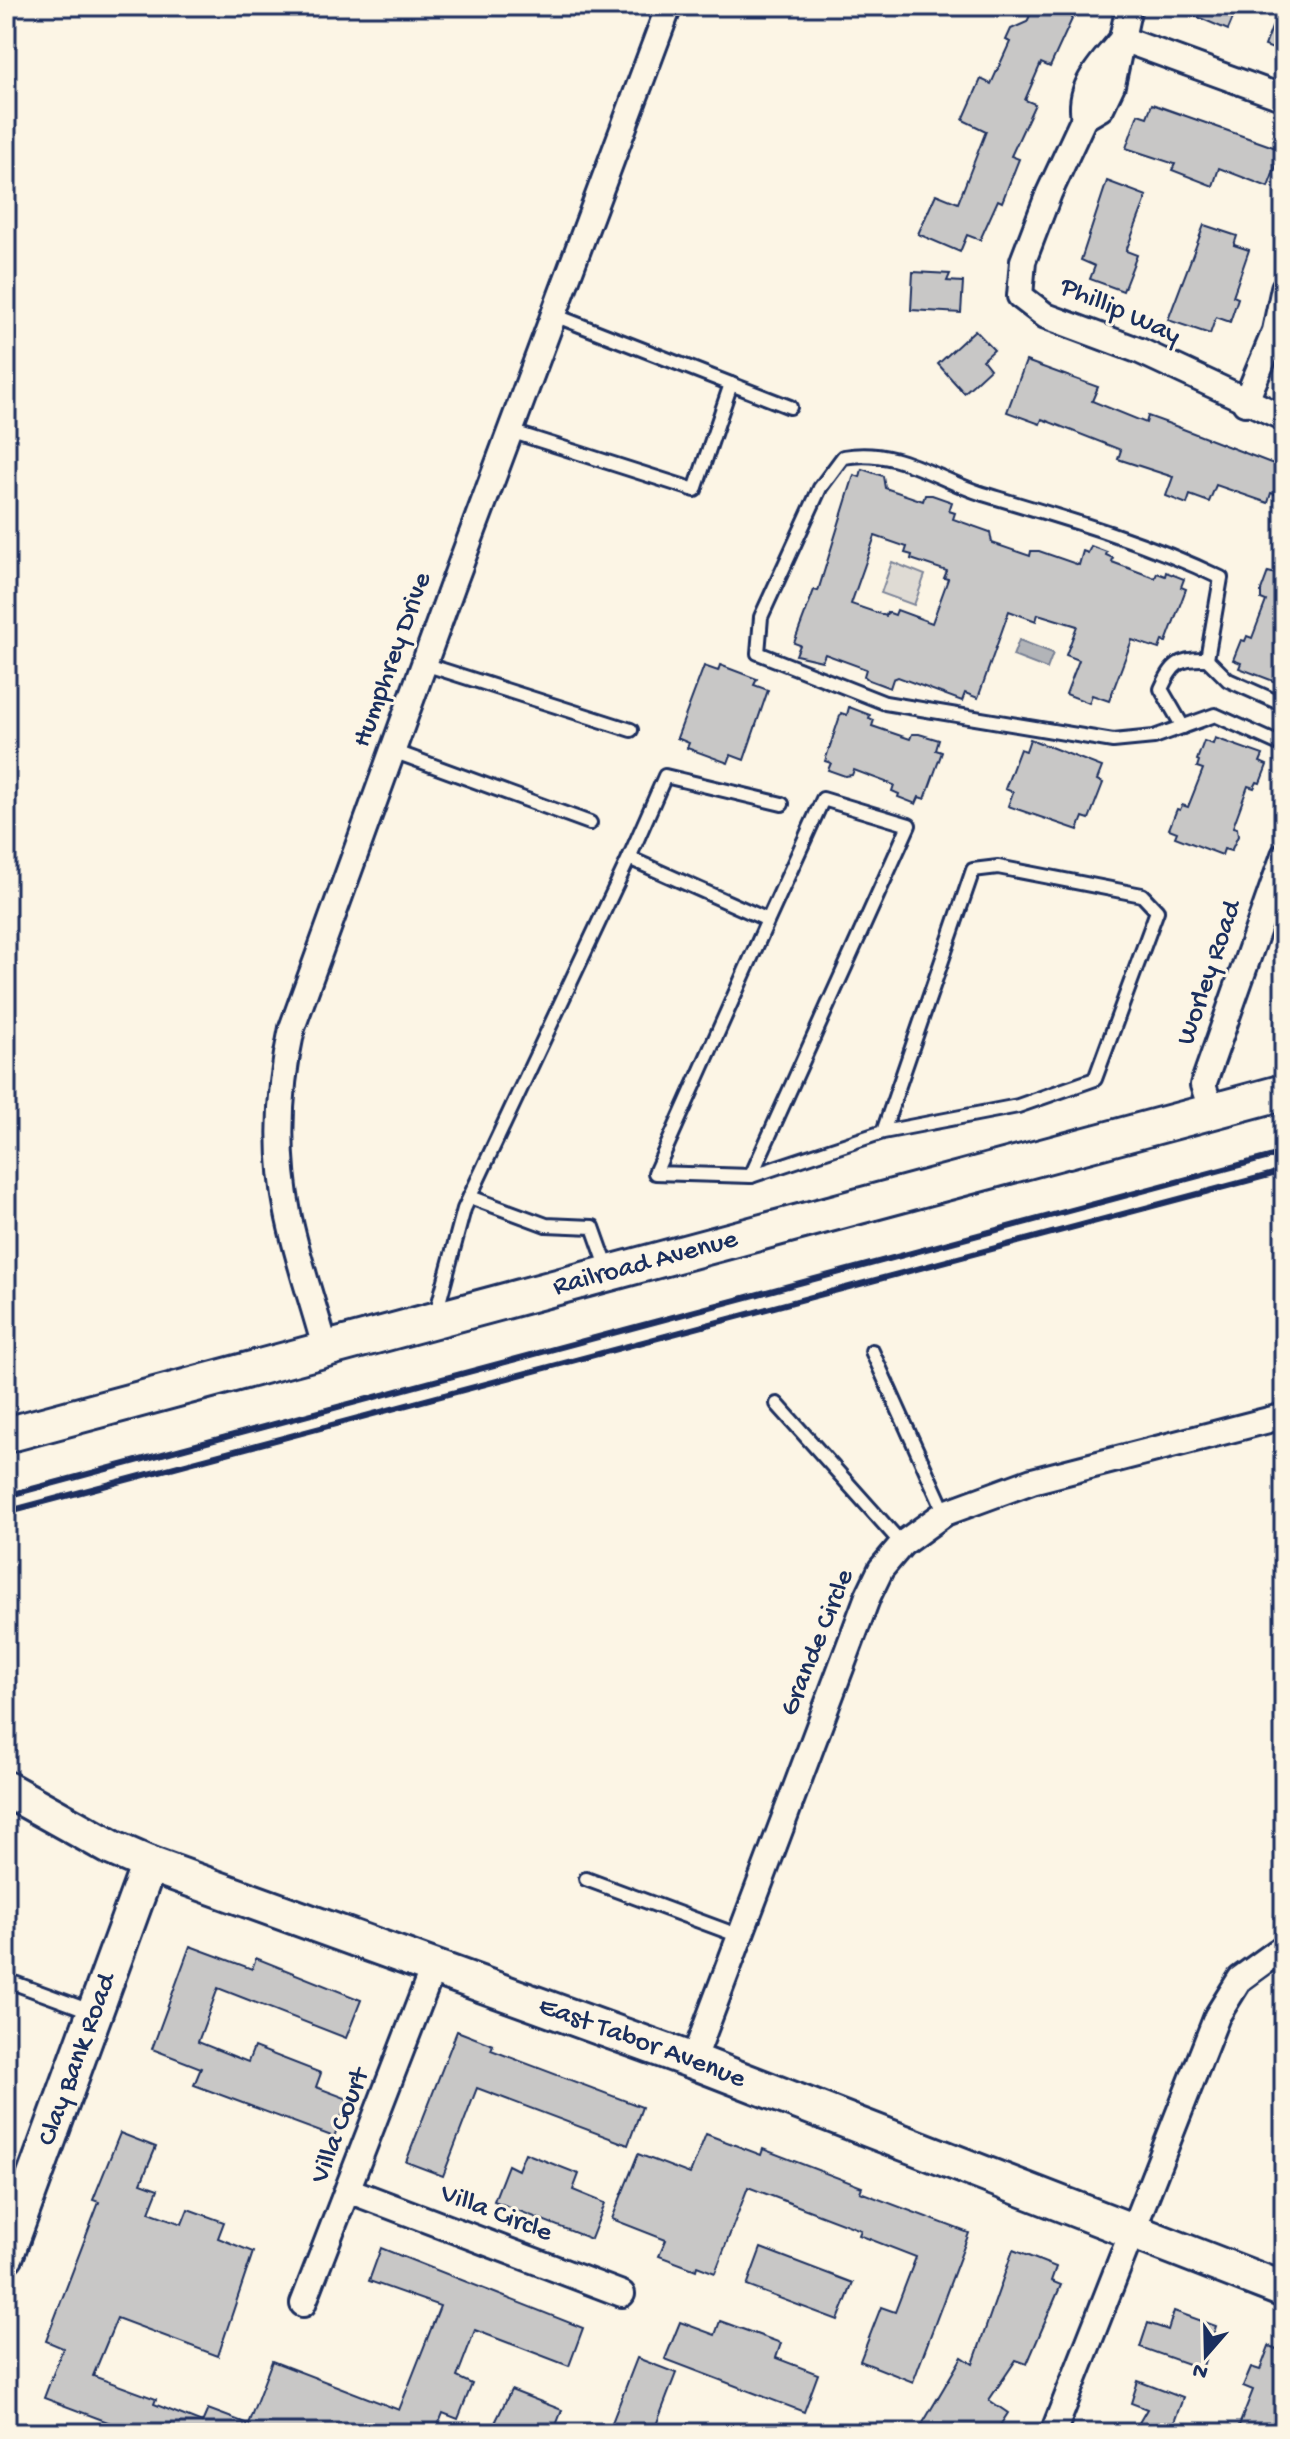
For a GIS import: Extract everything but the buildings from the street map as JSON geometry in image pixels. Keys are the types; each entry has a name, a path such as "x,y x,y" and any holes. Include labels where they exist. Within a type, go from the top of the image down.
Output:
{"main road":[{"name":"Railroad Avenue","path":"6,1435 1284,1092"},
{"name":"East Tabor Avenue","path":"6,1789 112,1848 149,1864 693,2061 1284,2290"},
{"name":"Clay Bank Road","path":"6,2255 149,1864"}],"street":[{"name":"Humphrey Drive","path":"326,1351 288,1213 281,1143 281,1078 292,1028 669,6"},
{"name":"Phillip Way","path":"1129,6 1106,96 1101,108 1084,118 1049,193 1023,261 1020,296 1046,316 1140,351 1245,403 1284,418"},
{"path":"1122,39 1284,98"},
{"path":"1245,403 1275,331 1284,288"},
{"name":"Worley Road","path":"1212,1112 1203,1085 1275,908 1284,855"},
{"name":"Grande Circle","path":"693,2061 737,1935 868,1596 881,1569 902,1544 945,1513 1032,1481 1284,1416"},
{"path":"1053,2433 1217,2016 1240,1979 1284,1947"},
{"name":"Villa Court","path":"303,2304 433,1968"},
{"name":"Villa Circle","path":"348,2190 622,2294"}],"lane":[{"path":"554,315 790,407"},
{"path":"510,431 695,490 731,384"},
{"path":"1207,659 1221,578 1106,531 981,493 917,464 863,453 843,457 820,488 761,617 758,653 885,703 1113,741 1154,737 1215,715 1284,746"},
{"path":"1183,727 1161,689 1170,670 1185,658 1207,659 1228,680 1284,705"},
{"path":"424,664 631,730"},
{"path":"393,751 590,823"},
{"path":"434,1321 470,1197 665,776 782,804"},
{"path":"751,1176 909,825 823,799 655,1173 751,1176 883,1132 1018,1106 1095,1079 1157,911 1142,895 998,867 973,870 883,1132"},
{"path":"629,858 768,920"},
{"path":"470,1197 546,1225 593,1227 610,1274"},
{"path":"872,1351 945,1513"},
{"path":"777,1404 902,1544"},
{"path":"586,1879 737,1935"},
{"path":"6,1980 94,2012"}],"shaded area":[{"path":"892,562 925,575 914,605 881,593"},
{"path":"1019,640 1053,653 1047,669 1013,656"}],"railway":[{"path":"6,1496 1284,1153"},
{"path":"6,1512 1284,1171"}]}
